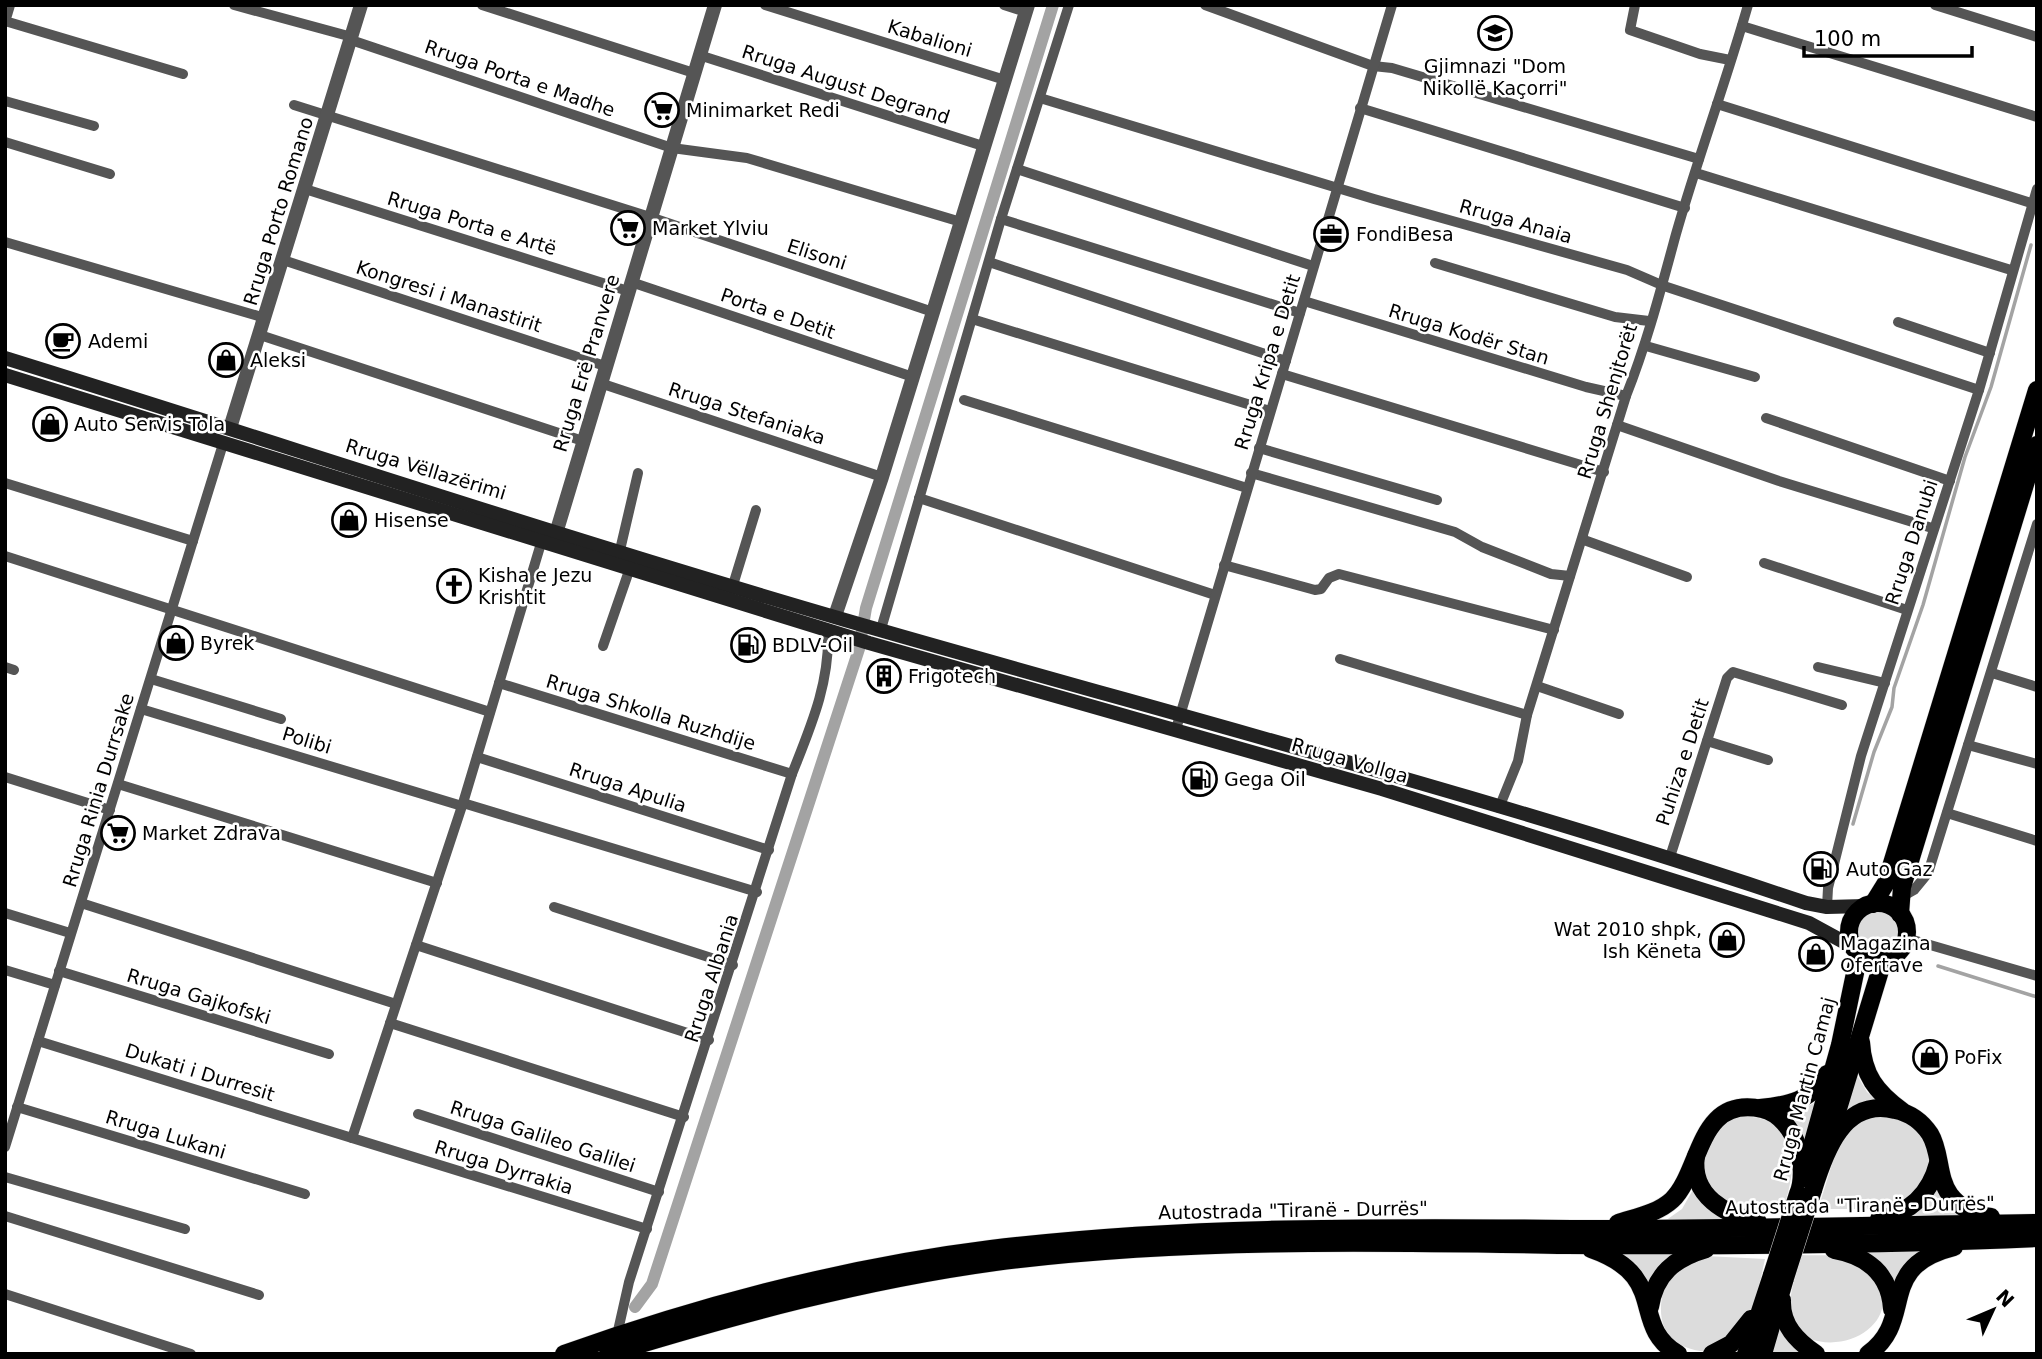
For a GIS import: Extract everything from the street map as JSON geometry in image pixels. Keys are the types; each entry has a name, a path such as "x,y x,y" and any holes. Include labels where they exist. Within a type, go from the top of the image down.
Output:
{"main road":[{"name":"Rruga Vëllazërimi","path":"5,358 733,585 835,624"},
{"name":"Rruga Vëllazërimi","path":"5,375 630,568 835,624"},
{"path":"2037,390 1886,883 1869,905 1855,915 1849,926 1856,951 1870,960 1883,961 1898,953 1906,938 1906,925 1900,906 2037,445"},
{"name":"Rruga Vollga","path":"835,624 879,629 1387,772 1499,808 1670,857 1806,902 1827,907 1869,905"},
{"name":"Rruga Vollga","path":"835,624 869,643 1382,789 1796,919 1819,927 1856,951"},
{"path":"1869,905 1900,906"},
{"name":"Rruga Martin Camaj","path":"1763,1354 1840,1045 1856,951"},
{"name":"Rruga Martin Camaj","path":"1804,1190 1821,1165 1883,961"},
{"path":"1861,1031 1863,1061 1870,1082 1927,1131 1934,1142 1948,1192 1968,1210 1990,1217 2037,1221"},
{"path":"1602,1229 1655,1211 1670,1201 1681,1187 1698,1146 1709,1128 1723,1116 1740,1110 1791,1104 1808,1097 1824,1080 1840,1045"},
{"path":"1760,1108 1779,1118 1793,1136 1800,1157 1804,1190"},
{"path":"1821,1165 1837,1133 1856,1115 1878,1108 1902,1111"},
{"path":"1698,1146 1697,1173 1712,1202 1739,1217 1788,1228"},
{"path":"1840,1226 1885,1218 1907,1209 1924,1194 1938,1163"},
{"name":"Autostrada \"Tiranë - Durrës\"","path":"564,1354 617,1335 778,1289 949,1255 1049,1243 1213,1231 1494,1227 1788,1228 2037,1221"},
{"name":"Autostrada \"Tiranë - Durrës\"","path":"608,1354 655,1346 831,1292 1021,1259 1221,1245 1372,1242 1803,1245 2037,1238"},
{"path":"1868,1354 1883,1341 1891,1324 1903,1280 1916,1263 1945,1249 1989,1240"},
{"path":"1650,1307 1657,1282 1671,1265 1693,1253 1726,1244"},
{"path":"1577,1245 1611,1256 1625,1266 1639,1282 1650,1307 1657,1335 1678,1354"},
{"path":"1803,1245 1849,1253 1872,1265 1882,1275 1890,1292 1891,1324"},
{"path":"1780,1281 1781,1310 1788,1326 1798,1340 1816,1354"},
{"name":"Rruga Martin Camaj","path":"1746,1354 1761,1301 1780,1281"},
{"path":"1712,1354 1740,1335 1761,1301"}],"street":[{"path":"5,15 8,5"},
{"name":"Rruga Porta e Madhe","path":"234,5 351,38 672,148 759,161 961,222"},
{"name":"Rruga Porto Romano","path":"230,428 361,5"},
{"path":"482,5 694,73"},
{"name":"Rruga Erë Pranvere","path":"557,530 715,5"},
{"name":"Kabalioni","path":"765,5 1005,80"},
{"path":"835,624 1027,9 1004,5"},
{"path":"879,629 1001,219 1069,5"},
{"path":"1205,5 1373,66 1392,68 1699,159"},
{"name":"Rruga Kripa e Detit","path":"1176,729 1392,5"},
{"path":"1635,5 1630,30 1700,54 1730,60"},
{"name":"Rruga Shenjtorët","path":"1499,808 1518,761 1527,715 1626,396 1646,346 1650,321 1664,286 1699,159 1748,5"},
{"path":"1935,5 2037,37"},
{"path":"5,21 183,74"},
{"path":"1742,26 2037,117"},
{"name":"Rruga August Degrand","path":"699,55 983,146"},
{"name":"Rruga Anaia","path":"1040,98 1627,270 1664,286 1979,390"},
{"path":"5,101 94,126"},
{"path":"1717,104 2031,203"},
{"path":"294,105 650,217"},
{"path":"1360,108 1685,208"},
{"path":"5,142 110,174"},
{"path":"1017,169 1313,266"},
{"path":"1696,173 2011,270"},
{"name":"Rruga Danubi","path":"1827,907 1828,888 1861,756 1979,390 2011,270 2037,189"},
{"name":"Rruga Porta e Artë","path":"305,190 629,286"},
{"name":"Elisoni","path":"650,217 933,312"},
{"path":"1001,219 1300,313"},
{"path":"5,242 265,318"},
{"name":"Kongresi i Manastirit","path":"283,260 605,366"},
{"path":"989,262 1286,361"},
{"path":"1435,263 1615,317 1650,321"},
{"name":"Porta e Detit","path":"629,286 913,377"},
{"name":"Rruga Kodër Stan","path":"1304,301 1586,387 1626,396"},
{"path":"972,319 1270,411"},
{"path":"1898,322 1990,353"},
{"path":"260,335 583,441"},
{"path":"1646,346 1755,377"},
{"path":"1282,374 1604,471"},
{"name":"Rruga Stefaniaka","path":"600,383 882,477"},
{"path":"964,400 1247,488"},
{"path":"1766,418 1950,481"},
{"path":"1617,425 1780,481 1933,528"},
{"name":"Rruga Rinia Durrsake","path":"5,1147 223,444"},
{"path":"1259,448 1437,499"},
{"path":"620,550 638,473"},
{"path":"1251,473 1455,532 1482,547 1551,574 1556,572 1570,576"},
{"path":"5,483 193,541"},
{"path":"919,498 1215,596"},
{"path":"733,585 756,510"},
{"path":"1900,906 1925,879 2031,561 2037,524"},
{"path":"1583,537 1584,540 1687,577"},
{"path":"352,1138 463,805 542,540"},
{"path":"5,556 490,712"},
{"path":"1763,563 1907,610"},
{"path":"1224,565 1315,590 1321,589 1329,578 1339,574 1554,630"},
{"path":"603,646 630,568"},
{"name":"Rruga Albania","path":"617,1335 626,1291 757,892 792,774 821,701 835,624"},
{"path":"1340,659 1527,715"},
{"path":"1818,667 1885,683"},
{"name":"Puhiza e Detit","path":"1670,857 1727,678 1738,673 1842,705"},
{"path":"1992,673 2037,687"},
{"path":"151,679 281,719"},
{"name":"Rruga Shkolla Ruzhdije","path":"499,683 792,774"},
{"path":"1537,686 1619,714"},
{"name":"Polibi","path":"141,709 757,892"},
{"path":"1707,741 1768,760"},
{"path":"1968,745 2037,764"},
{"name":"Rruga Apulia","path":"477,757 769,850"},
{"path":"5,777 110,810"},
{"path":"118,784 437,883"},
{"path":"1947,813 2037,841"},
{"path":"81,903 396,1004"},
{"path":"554,907 733,965"},
{"path":"5,913 70,933"},
{"path":"1906,938 2037,976"},
{"path":"416,945 709,1041"},
{"path":"5,970 55,985"},
{"name":"Rruga Gajkofski","path":"59,971 329,1054"},
{"path":"390,1023 684,1117"},
{"name":"Dukati i Durresit","path":"38,1041 352,1138"},
{"name":"Rruga Lukani","path":"17,1107 305,1194"},
{"name":"Rruga Galileo Galilei","path":"418,1114 659,1192"},
{"name":"Rruga Dyrrakia","path":"352,1138 647,1230"},
{"path":"5,1177 185,1229"},
{"path":"5,1216 259,1295"},
{"path":"5,1294 191,1354"}],"shaded area":[{"path":"1878,912 1886,913 1892,918 1897,924 1897,940 1892,946 1886,951 1878,952 1870,951 1864,946 1859,940 1858,932 1859,924 1864,918 1870,913"},
{"path":"1857,1075 1867,1092 1877,1101 1843,1118"},
{"path":"1814,1103 1805,1143 1801,1131 1784,1111 1799,1111"},
{"path":"1883,1113 1916,1127 1930,1150 1931,1168 1906,1203 1882,1209 1818,1209 1837,1148 1858,1120"},
{"path":"1739,1116 1776,1125 1786,1135 1792,1162 1791,1179 1782,1213 1747,1212 1710,1193 1700,1160 1722,1123"},
{"path":"1937,1181 1970,1216 1904,1217"},
{"path":"1695,1186 1729,1221 1662,1223 1682,1209"},
{"path":"1925,1247 1904,1265 1895,1284 1857,1248"},
{"path":"1614,1250 1674,1253 1649,1285 1636,1264"},
{"path":"1802,1255 1850,1258 1874,1277 1882,1293 1882,1308 1875,1322 1863,1333 1846,1340 1827,1342 1807,1338 1798,1329 1791,1309 1792,1288"},
{"path":"1706,1256 1765,1259 1752,1320 1706,1352 1690,1349 1669,1335 1661,1315 1661,1302 1668,1275"},
{"path":"1781,1320 1800,1352 1770,1354"}],"waterway":[{"path":"635,1307 652,1284 859,649 866,608 1053,5"},
{"path":"1853,824 1874,752 1892,707 1894,688 1923,605 1965,457 1991,387 2031,245"},
{"path":"1938,966 2037,997"}],"place":[{"name":"Gjimnazi \"Dom Nikollë Kaçorri\"","path":"1495,33"},
{"name":"Minimarket Redi","path":"662,110"},
{"name":"Market Ylviu","path":"628,228"},
{"name":"FondiBesa","path":"1331,234"},
{"name":"Ademi","path":"63,341"},
{"name":"Aleksi","path":"226,360"},
{"name":"Auto Servis Tola","path":"50,424"},
{"name":"Hisense","path":"349,520"},
{"name":"Kisha e Jezu Krishtit","path":"454,586"},
{"name":"Byrek","path":"176,643"},
{"name":"BDLV-Oil","path":"748,645"},
{"name":"Frigotech","path":"884,676"},
{"name":"Gega Oil","path":"1200,779"},
{"name":"Market Zdrava","path":"118,833"},
{"name":"Auto Gaz","path":"1821,869"},
{"name":"Wat 2010 shpk, Ish Këneta","path":"1727,940"},
{"name":"Magazina Ofertave","path":"1816,954"},
{"name":"PoFix","path":"1930,1057"}]}
